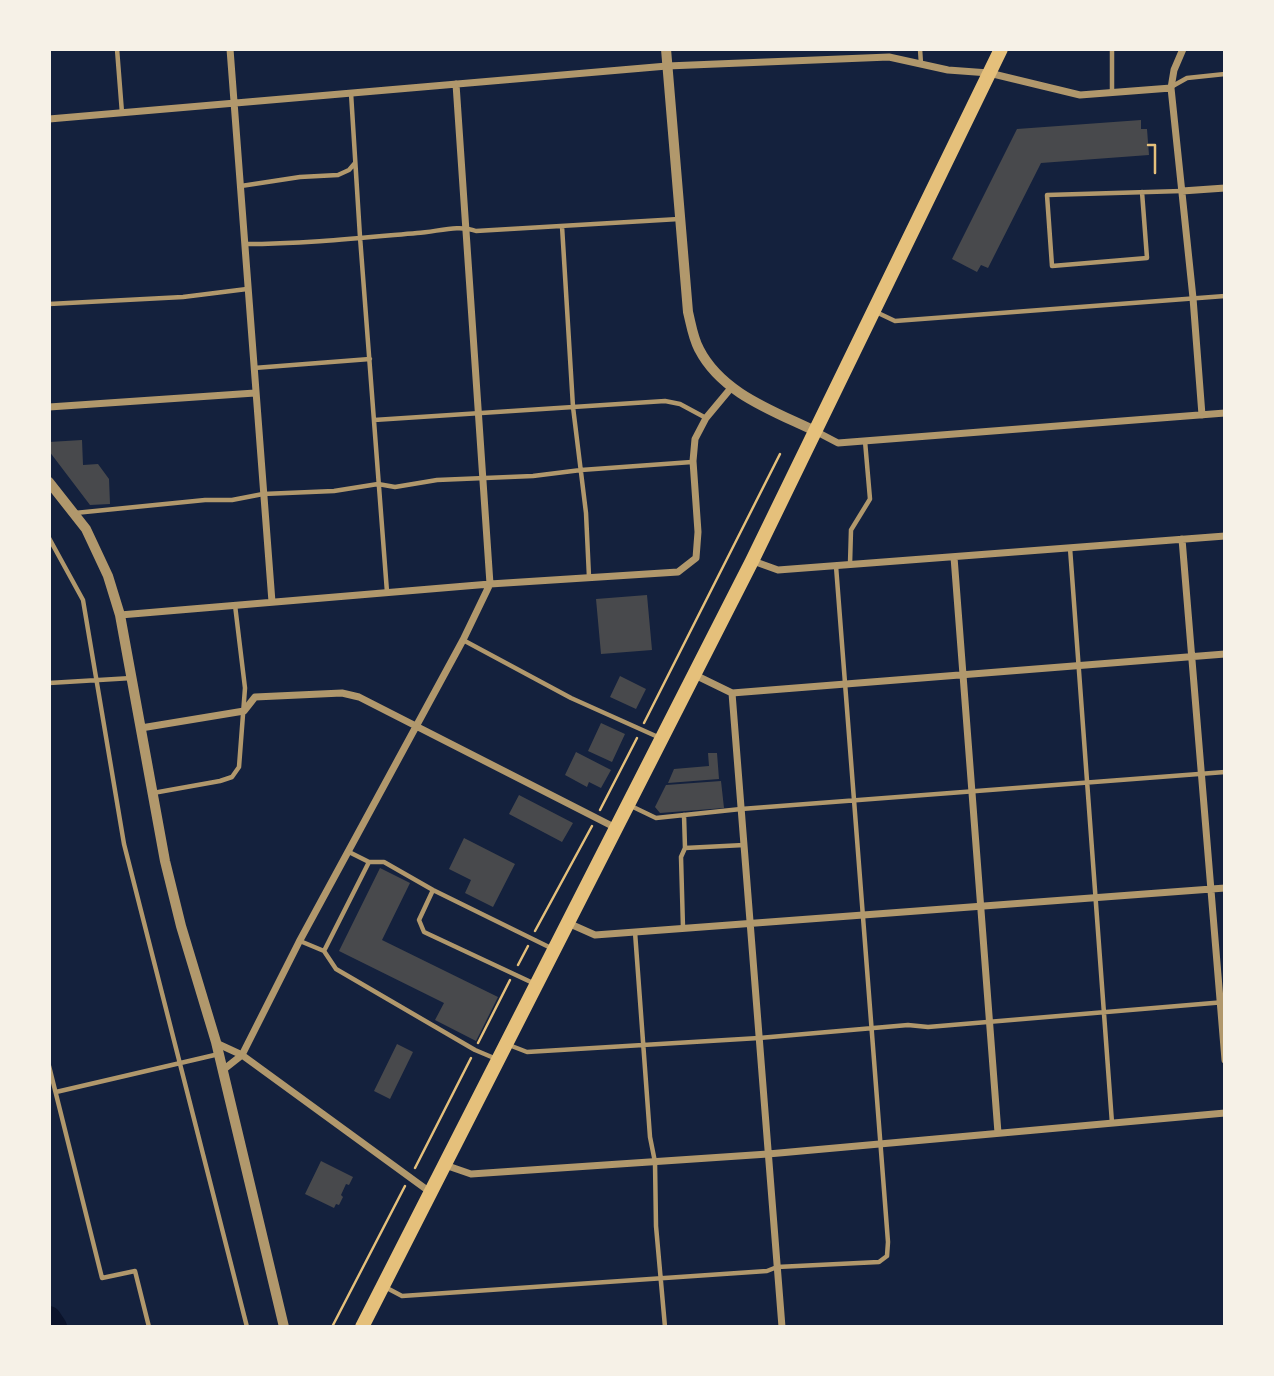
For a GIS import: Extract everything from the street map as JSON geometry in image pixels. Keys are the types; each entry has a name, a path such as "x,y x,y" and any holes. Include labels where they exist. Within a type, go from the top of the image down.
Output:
{"highway":[{"path":"362,1327 817,432 1001,49"}],"street":[{"path":"230,49 272,602"},
{"path":"666,49 688,313 698,349 731,388 838,443 1225,413"},
{"path":"1183,49 1174,70 1171,88 1202,415"},
{"path":"49,119 667,66 888,53 920,64 948,70 989,73 1080,95 1171,88"},
{"path":"223,1070 242,1055 299,941 463,640 490,584 456,84"},
{"path":"1182,191 1225,188"},
{"path":"120,615 490,584 678,572 696,558 698,533 693,461 695,439 706,418 731,388"},
{"path":"49,407 255,393"},
{"path":"49,481 86,529 108,576 120,615 165,861 177,913 223,1070 284,1327"},
{"path":"752,561 778,570 1225,536"},
{"path":"1182,539 1223,1002 1225,1060"},
{"path":"954,557 998,1133"},
{"path":"695,675 732,693 1225,654"},
{"path":"141,728 244,711 255,697 342,693 359,697 617,828"},
{"path":"732,693 782,1327"},
{"path":"568,923 595,935 1225,888"},
{"path":"217,1048 242,1055 431,1192"},
{"path":"445,1165 471,1174 768,1154 1225,1113"}],"lane":[{"path":"117,49 122,113"},
{"path":"920,49 920,64"},
{"path":"1112,49 1112,93"},
{"path":"1171,88 1187,78 1225,74"},
{"path":"351,93 387,593"},
{"path":"240,186 300,177 338,175 349,170 355,163"},
{"path":"1142,192 1147,258 1052,266 1047,195 1142,192 1182,191"},
{"path":"244,244 277,244 466,227 476,231 679,219"},
{"path":"562,226 573,407 586,513 589,578"},
{"path":"49,304 183,298 247,289"},
{"path":"875,312 895,321 1225,296"},
{"path":"253,368 370,359"},
{"path":"374,420 665,401 680,404 706,418"},
{"path":"850,565 851,530 870,499 865,441"},
{"path":"73,513 205,500 232,500 263,494 334,491 378,484 395,487 437,480 483,479 693,461"},
{"path":"49,538 83,600 124,844 247,1327"},
{"path":"1070,548 1112,1123"},
{"path":"383,1286 402,1296 767,1271 777,1267 878,1262 887,1256 881,1144 836,566"},
{"path":"153,793 232,777 239,767 245,688 235,605"},
{"path":"463,640 572,698 662,739"},
{"path":"49,683 132,678"},
{"path":"628,805 656,818 741,809 1225,772"},
{"path":"683,928 681,857 685,848 684,815"},
{"path":"685,848 744,845"},
{"path":"347,852 369,862 384,862 433,890 555,949"},
{"path":"324,951 369,862"},
{"path":"433,890 419,920 424,932 537,985"},
{"path":"635,932 650,1137 655,1161 665,1327"},
{"path":"299,941 324,951 336,968 475,1050 498,1060"},
{"path":"506,1044 527,1052 643,1046 1223,1002"},
{"path":"56,1092 180,1063 217,1048"},
{"path":"49,1066 102,1278 135,1270 149,1327"}],"path":[{"path":"1148,145 1155,145 1155,173"},
{"path":"332,1327 531,938 597,817 780,454"}],"building":[{"path":"1141,120 1141,129 1147,129 1149,155 1041,163 988,268 981,265 977,272 952,259 1017,129"},
{"path":"82,440 83,465 98,464 109,479 110,504 90,505 49,451 49,442"},
{"path":"647,595 652,650 601,654 596,599"},
{"path":"620,676 646,689 636,709 610,697"},
{"path":"601,723 625,734 612,762 588,751"},
{"path":"576,752 611,770 601,788 589,782 587,787 565,775"},
{"path":"708,753 717,753 719,779 668,783 674,769 709,766"},
{"path":"721,781 724,808 660,813 655,807 666,785"},
{"path":"519,795 573,823 562,842 509,814"},
{"path":"464,838 515,864 493,907 465,893 471,880 449,869"},
{"path":"380,868 410,883 382,940 498,997 476,1041 435,1020 444,1003 339,951"},
{"path":"397,1044 413,1052 390,1099 374,1091"},
{"path":"321,1161 353,1177 349,1185 346,1184 339,1205 336,1204 334,1208 305,1194"}],"waterway":[{"path":"49,1318 55,1327"}]}
